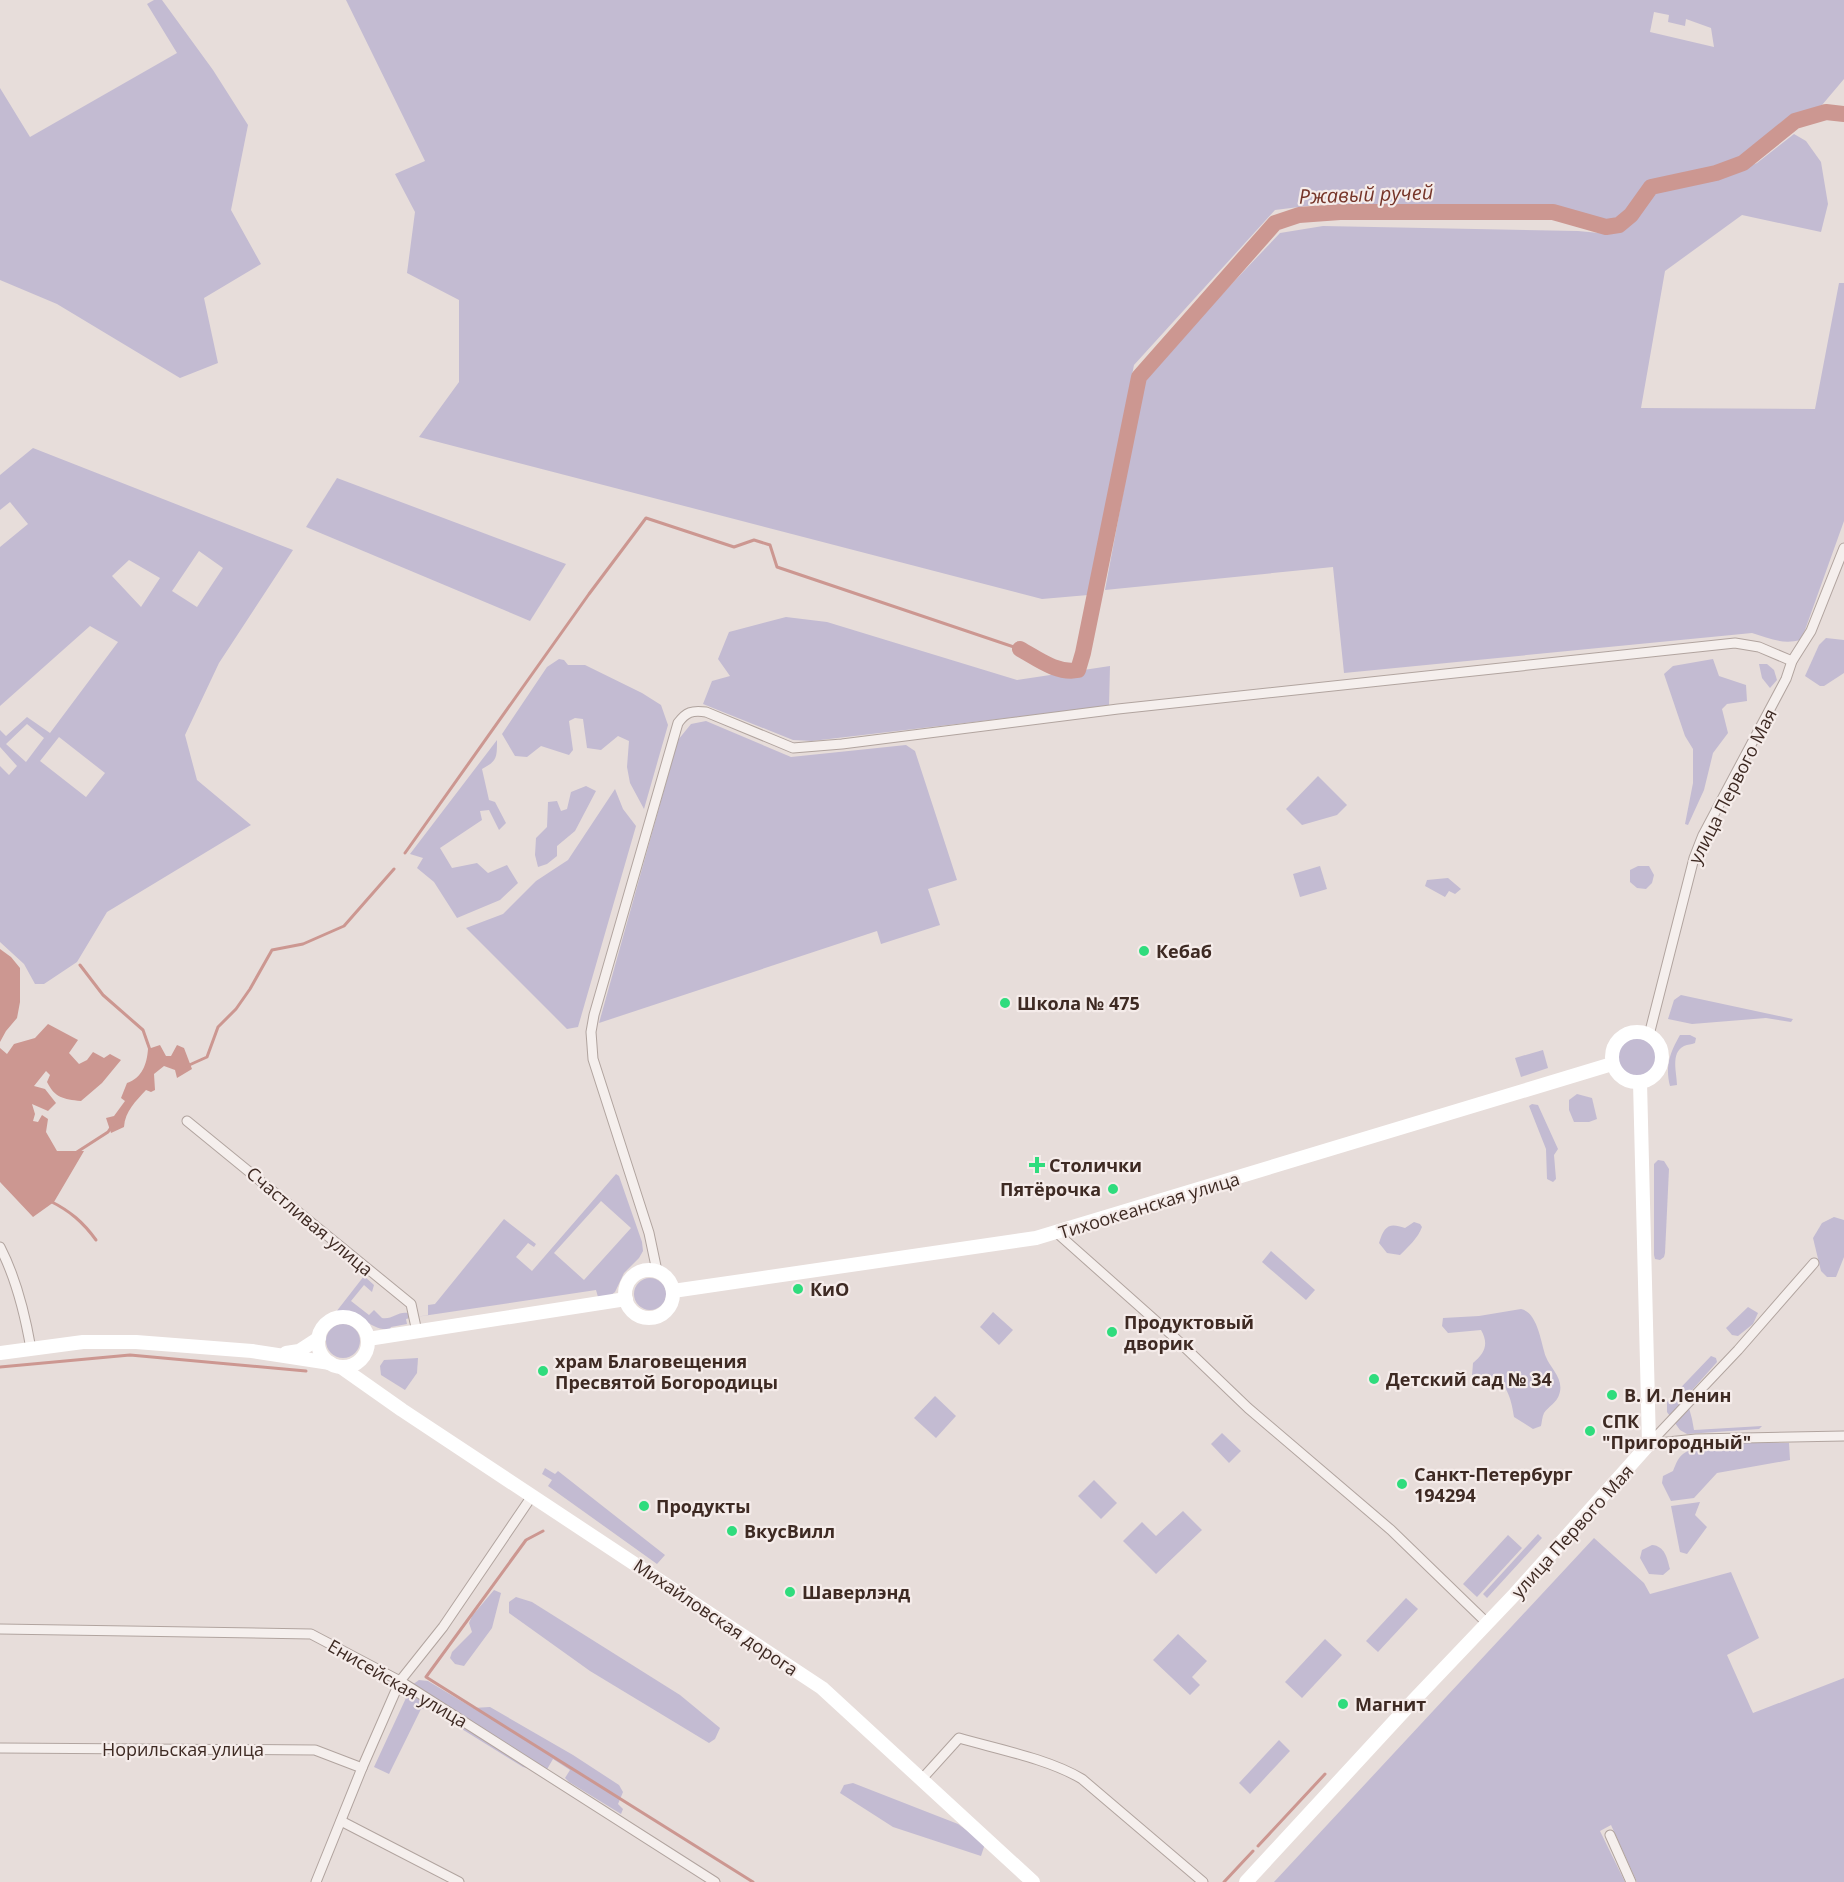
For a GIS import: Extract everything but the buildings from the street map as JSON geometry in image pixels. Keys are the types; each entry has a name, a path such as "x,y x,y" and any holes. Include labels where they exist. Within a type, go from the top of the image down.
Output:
{"street":[{"name":"улица Первого Мая","path":"1649,1035 1694,858 1792,662 1811,631 1844,548"},
{"path":"657,1271 649,1233 593,1059 591,1032 678,723 685,714 695,711 706,712 793,748 850,743 1118,709 1735,643 1759,647 1792,662"},
{"path":"1630,1032 1649,1035 1660,1046 1662,1062 1654,1076 1640,1082 1631,1082 1616,1072 1611,1054 1621,1037 1630,1032"},
{"name":"Тихоокеанская улица","path":"673,1291 970,1249 1057,1233 1612,1064"},
{"path":"1640,1082 1649,1444"},
{"name":"Счастливая улица","path":"187,1121 411,1304 417,1332"},
{"path":"1057,1233 1174,1337 1248,1408 1391,1530 1487,1623"},
{"path":"0,1247 10,1266 27,1323 31,1349"},
{"path":"1649,1444 1738,1350 1814,1263"},
{"path":"646,1270 657,1271 668,1279 673,1291 668,1309 652,1318 635,1313 626,1299 629,1280 646,1270"},
{"path":"368,1339 626,1299"},
{"path":"364,1356 352,1366 335,1365 321,1353 319,1338 328,1323 345,1317 361,1324 368,1339 363,1374 371,1388"},
{"name":"Михайловская дорога","path":"279,1355 299,1351 319,1338"},
{"name":"Михайловская дорога","path":"0,1353 83,1342 136,1342 279,1355 335,1365 822,1688 1033,1882"},
{"path":"1649,1444 1696,1440 1844,1436"},
{"name":"улица Первого Мая","path":"1246,1882 1487,1623 1649,1444"},
{"path":"316,1882 400,1681 443,1627 532,1496"},
{"name":"Енисейская улица","path":"0,1629 311,1634 400,1681 715,1882"},
{"path":"921,1780 959,1738 1050,1765 1082,1779 1203,1882"},
{"name":"Норильская улица","path":"0,1748 315,1750 362,1768"},
{"path":"341,1821 459,1882"},
{"path":"1610,1835 1631,1882"}],"shaded area":[{"path":"154,0 162,0 213,70 248,125 231,210 261,264 204,298 218,363 180,378 57,304 0,280 0,88 30,137 177,53 147,4"},
{"path":"346,0 1844,0 1844,79 1822,105 1784,120 1740,158 1712,169 1648,183 1622,215 1610,222 1555,206 1323,204 1275,210 1134,365 1088,595 1042,599 419,437 459,382 459,300 407,273 415,212 395,174 425,161","holes":["1654,12 1669,15 1668,22 1685,26 1686,19 1711,28 1714,47 1650,32"]},
{"path":"1794,134 1806,141 1821,162 1828,204 1821,232 1742,215 1665,271 1641,408 1815,409 1839,283 1844,283 1844,521 1800,640 1782,641 1752,633 1344,673 1333,567 1105,590 1144,381 1168,351 1280,233 1323,226 1578,231 1610,234 1628,226 1656,192 1723,178 1757,163"},
{"path":"33,448 293,550 219,663 185,735 197,780 251,825 107,912 77,962 44,984 35,984 24,964 0,942 0,766 9,775 17,766 0,747 0,730 6,736 27,717 50,733 118,642 90,626 0,706 0,547 28,524 10,502 0,510 0,475","holes":["199,551 223,568 197,607 172,591","129,560 160,578 141,607 112,576","27,724 44,738 26,762 6,744","59,737 105,773 86,797 40,761"]},
{"path":"337,478 566,564 530,621 306,527"},
{"path":"786,617 827,622 1017,680 1110,666 1109,706 812,741 793,740 703,704 712,681 730,676 718,659 729,632"},
{"path":"1826,638 1844,640 1844,673 1824,686 1820,686 1805,676 1819,645"},
{"path":"559,659 564,660 568,665 585,665 661,705 668,725 644,809 630,783 627,767 629,741 618,736 601,750 587,748 583,719 575,718 569,721 573,750 569,755 541,746 527,757 515,756 502,734 547,667"},
{"path":"1713,659 1719,676 1746,685 1747,701 1727,704 1722,709 1728,733 1713,753 1704,790 1688,825 1685,824 1693,783 1693,749 1685,736 1664,674 1673,666"},
{"path":"1759,664 1767,664 1774,670 1777,680 1770,688 1762,678"},
{"path":"706,721 791,757 906,745 915,751 957,880 928,889 940,925 881,944 877,931 599,1023 678,740 691,724"},
{"path":"497,740 495,758 491,764 482,769 489,800 495,802 506,823 499,830 489,810 480,811 482,820 440,848 452,868 477,863 488,873 507,865 518,883 500,900 457,918 434,882 417,868 423,858 410,854"},
{"path":"1318,776 1347,805 1337,815 1302,825 1286,809"},
{"path":"586,786 596,791 575,831 557,846 557,856 547,864 538,867 535,855 536,838 547,827 548,802 557,801 561,811 567,809 571,792"},
{"path":"615,789 623,809 636,826 578,1027 567,1029 466,928 503,914 536,881 568,860"},
{"path":"1320,866 1327,889 1300,897 1293,874"},
{"path":"1638,866 1649,866 1654,875 1652,883 1646,889 1637,888 1630,882 1630,870"},
{"path":"1448,878 1461,889 1455,894 1449,891 1445,897 1425,886 1427,880"},
{"path":"0,949 20,968 20,1002 17,1018 0,1042"},
{"path":"1681,995 1793,1019 1791,1022 1766,1018 1692,1024 1668,1019 1674,1000"},
{"path":"48,1024 78,1040 69,1053 79,1064 87,1060 93,1052 104,1058 110,1054 121,1060 102,1083 81,1101 57,1095 47,1082 50,1075 46,1071 34,1086 45,1089 56,1103 48,1111 32,1104 35,1114 33,1121 38,1122 42,1115 48,1119 46,1132 57,1151 84,1151 54,1202 33,1217 0,1182 0,1048 7,1054 14,1044 35,1038"},
{"path":"1680,1035 1690,1035 1696,1038 1695,1043 1684,1046 1677,1053 1675,1064 1677,1085 1670,1086 1669,1059"},
{"path":"1637,1037 1651,1043 1657,1057 1651,1071 1637,1077 1623,1071 1617,1057 1623,1043"},
{"path":"160,1045 166,1056 171,1056 177,1045 184,1048 192,1069 177,1078 175,1070 164,1066 154,1074 155,1090 151,1092 146,1090 129,1111 124,1127 111,1133 106,1118 114,1116 125,1101 121,1098 127,1083 143,1070 148,1049"},
{"path":"1543,1050 1548,1068 1521,1077 1515,1058"},
{"path":"1577,1094 1592,1098 1597,1119 1589,1122 1574,1122 1569,1110 1569,1100"},
{"path":"1538,1105 1558,1149 1554,1155 1556,1179 1553,1182 1547,1179 1546,1149 1529,1106"},
{"path":"1658,1160 1664,1161 1669,1169 1665,1253 1660,1260 1655,1259 1654,1255 1654,1164"},
{"path":"616,1174 619,1176 643,1251 624,1273 615,1292 611,1295 598,1297 596,1290 416,1317 428,1315 428,1305 435,1304 504,1219 536,1244 534,1247 528,1243 516,1257 532,1271","holes":["601,1201 631,1228 584,1280 554,1253"]},
{"path":"1834,1217 1844,1220 1844,1257 1836,1277 1827,1277 1821,1271 1813,1238 1822,1223"},
{"path":"1414,1222 1422,1227 1412,1242 1400,1255 1387,1253 1379,1243 1385,1229 1395,1225 1405,1228"},
{"path":"1271,1251 1315,1290 1306,1300 1262,1262"},
{"path":"364,1276 374,1285 372,1292 364,1285 351,1301 369,1315 374,1310 382,1318 408,1313 410,1318 406,1319 407,1324 382,1329 351,1313 336,1312"},
{"path":"650,1278 662,1282 666,1294 662,1306 650,1310 638,1306 634,1294 638,1282"},
{"path":"1748,1307 1758,1313 1753,1324 1738,1336 1732,1335 1726,1328"},
{"path":"1521,1309 1527,1311 1535,1322 1546,1357 1560,1384 1558,1398 1544,1413 1541,1426 1533,1429 1514,1417 1508,1394 1499,1380 1494,1377 1479,1382 1474,1380 1473,1363 1483,1352 1485,1344 1481,1330 1448,1333 1442,1326 1443,1318 1479,1316"},
{"path":"993,1312 1013,1330 999,1345 980,1327"},
{"path":"343,1324 355,1329 360,1341 355,1353 343,1358 331,1353 326,1341 331,1329"},
{"path":"1711,1356 1716,1358 1717,1362 1686,1397 1694,1430 1762,1426 1759,1429 1687,1434 1680,1430 1667,1412 1667,1402"},
{"path":"418,1358 417,1373 405,1390 381,1375 380,1366 384,1360"},
{"path":"935,1396 956,1416 936,1438 914,1418"},
{"path":"1222,1433 1241,1451 1229,1463 1211,1444"},
{"path":"1736,1443 1789,1443 1790,1460 1717,1473 1694,1498 1671,1501 1662,1483 1663,1476 1673,1471 1681,1456 1696,1448"},
{"path":"545,1468 555,1474 558,1471 665,1555 657,1564 548,1486 552,1480 542,1474"},
{"path":"1094,1480 1117,1503 1101,1519 1078,1496"},
{"path":"1700,1502 1695,1515 1707,1527 1687,1554 1680,1552 1671,1506"},
{"path":"1183,1511 1202,1530 1156,1574 1123,1541 1142,1522 1156,1536"},
{"path":"1538,1534 1542,1538 1487,1598 1483,1594"},
{"path":"1508,1535 1522,1548 1477,1597 1463,1584"},
{"path":"1594,1538 1644,1583 1650,1594 1731,1572 1759,1638 1727,1655 1753,1713 1844,1678 1844,1882 1637,1882 1611,1825 1600,1831 1625,1882 1274,1882"},
{"path":"1652,1545 1663,1550 1666,1557 1670,1569 1663,1575 1649,1574 1640,1558 1642,1550"},
{"path":"494,1590 501,1593 492,1628 464,1666 455,1664 450,1658 452,1652 472,1632 469,1623 472,1616"},
{"path":"516,1597 532,1602 680,1695 720,1728 715,1739 709,1743 590,1671 509,1613 509,1602"},
{"path":"1406,1598 1418,1609 1378,1652 1366,1641"},
{"path":"1178,1634 1207,1661 1192,1677 1200,1685 1190,1695 1153,1660"},
{"path":"1325,1639 1342,1655 1302,1698 1285,1682"},
{"path":"419,1680 428,1681 473,1708 490,1707 573,1755 619,1785 623,1792 618,1804 623,1809 621,1814 569,1782 565,1778 570,1770 553,1759 546,1771 541,1772 523,1767 428,1708 421,1709 389,1774 374,1767 412,1685"},
{"path":"1279,1740 1290,1751 1250,1794 1239,1783"},
{"path":"853,1783 958,1824 983,1842 981,1856 893,1827 840,1793 844,1785"}],"waterway":[{"name":"Ржавый ручей","path":"1020,649 1055,668 1078,670 1139,377 1275,223 1299,215 1340,212 1553,212 1606,227 1619,225 1631,215 1651,187 1716,173 1743,163 1795,121 1826,112 1844,114"},
{"path":"405,853 589,594 646,518 734,547 754,540 770,545 777,567 1020,649"},
{"path":"187,1066 207,1057 218,1027 236,1009 272,950 303,944 344,926 394,869"},
{"path":"80,965 103,995 143,1030 150,1050"},
{"path":"77,1152 108,1132 112,1126"},
{"path":"50,1201 76,1218 96,1240"},
{"path":"0,1367 130,1355 306,1371"},
{"path":"543,1531 526,1540 426,1677 753,1882"},
{"path":"1258,1846 1325,1774"},
{"path":"1224,1882 1253,1851"}],"place":[{"name":"Кебаб","path":"1144,951"},
{"name":"Школа № 475","path":"1005,1003"},
{"name":"Столички","path":"1037,1165"},
{"name":"Пятёрочка","path":"1113,1189"},
{"name":"КиО","path":"798,1289"},
{"name":"Продуктовый дворик","path":"1112,1332"},
{"name":"храм Благовещения Пресвятой Богородицы","path":"543,1371"},
{"name":"Детский сад № 34","path":"1374,1379"},
{"name":"В. И. Ленин","path":"1612,1395"},
{"name":"СПК \"Пригородный\"","path":"1590,1431"},
{"name":"Санкт-Петербург 194294","path":"1402,1484"},
{"name":"Продукты","path":"644,1506"},
{"name":"ВкусВилл","path":"732,1531"},
{"name":"Шаверлэнд","path":"790,1592"},
{"name":"Магнит","path":"1343,1704"}]}
